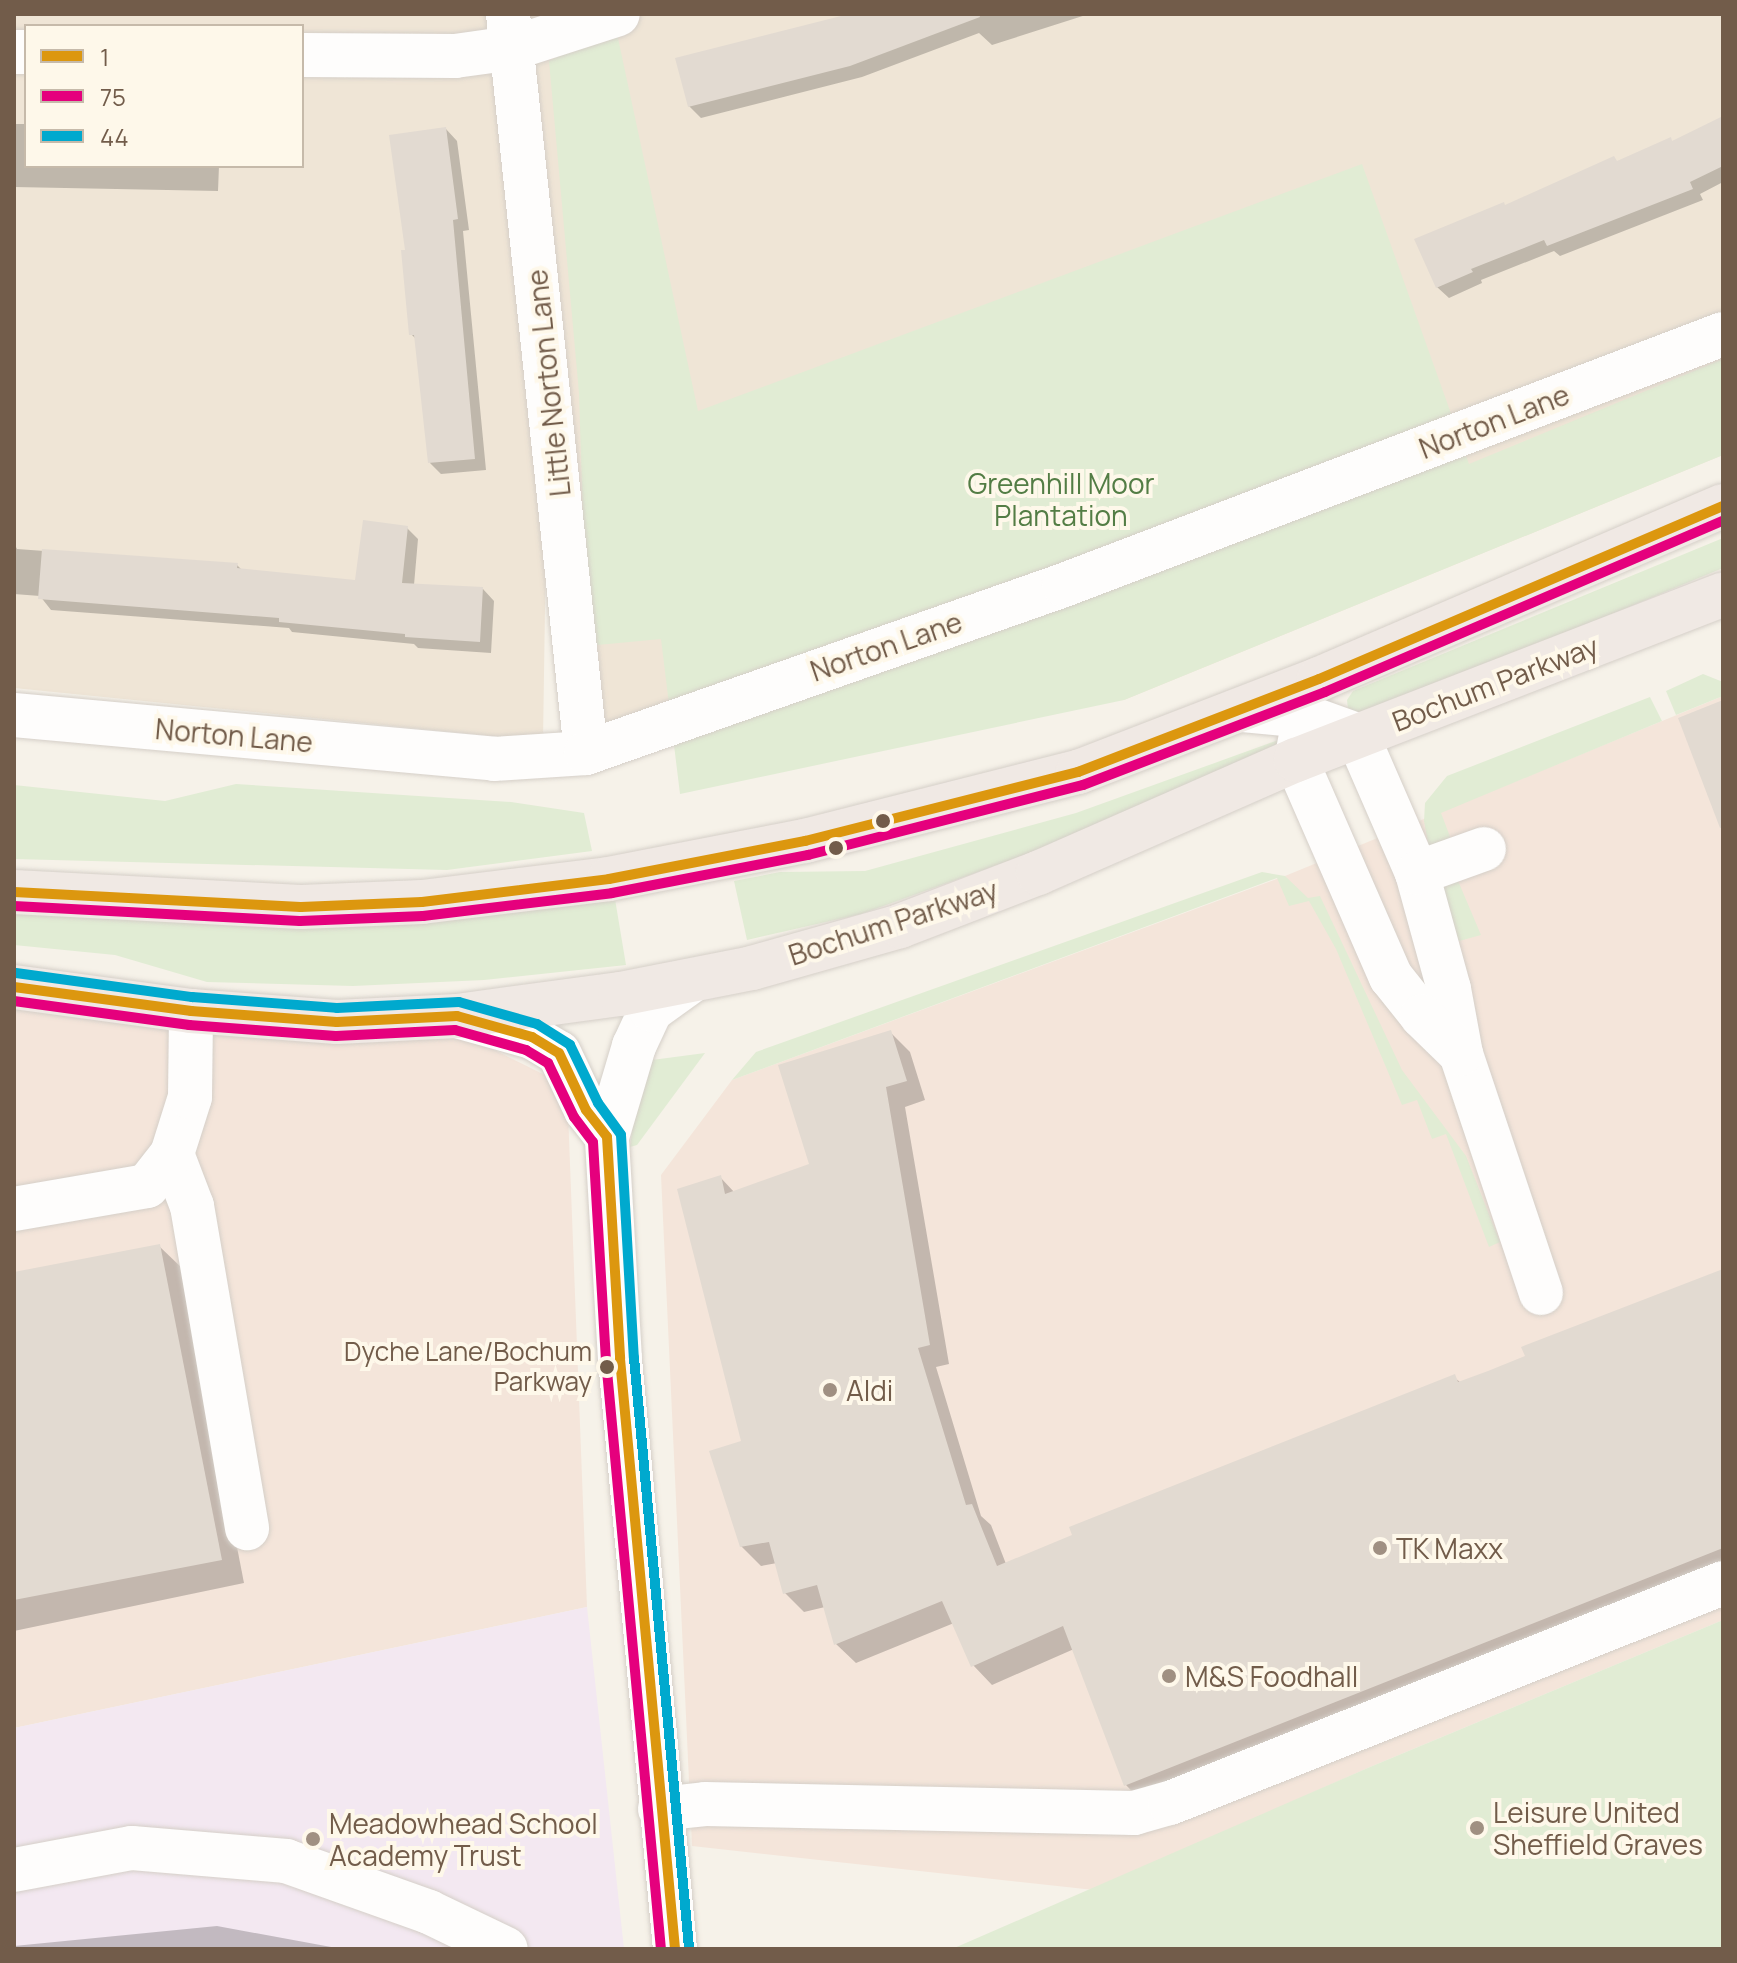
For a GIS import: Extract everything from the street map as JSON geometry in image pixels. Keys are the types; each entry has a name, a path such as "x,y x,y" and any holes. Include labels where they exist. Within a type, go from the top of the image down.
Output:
{"highway":[{"path":"14,892 301,907 422,902 609,879 805,841 1078,772 1243,710 1312,698 1723,506"},
{"name":"Bochum Parkway","path":"14,987 191,1011 337,1022 457,1016 690,982 900,926 1038,873 1357,735 1723,594"}],"street":[{"path":"304,55 455,56 510,31 618,14"},
{"name":"Little Norton Lane","path":"510,31 586,753"},
{"name":"Norton Lane","path":"14,715 494,759 586,753 1064,585 1723,334"},
{"path":"1461,1054 1422,1016 1391,977 1296,760 1312,698 1357,735 1417,873 1449,989 1461,1054 1541,1293"},
{"path":"1417,873 1484,849"},
{"path":"675,1949 620,1359 607,1137 634,1046 651,1010 690,982"},
{"path":"14,1209 147,1186 172,1154 190,1097 191,1011"},
{"path":"457,1016 532,1037 559,1053 586,1110 607,1137"},
{"path":"172,1154 192,1206 247,1528"},
{"path":"660,1809 705,1804 1134,1813 1184,1797 1723,1583"},
{"path":"14,1870 132,1848 286,1861 429,1912 506,1949"}],"shaded area":[{"path":"14,14 1723,14 1723,455 1124,700 674,724 586,753 548,408 543,741 14,688"},
{"path":"1723,696 1723,1620 1370,1767 1094,1890 692,1846 661,1175 732,1080 1285,876"},
{"path":"14,1001 462,1034 567,1086 587,1607 14,1728"},
{"name":"Meadowhead School Academy Trust","path":"587,1607 624,1949 14,1949 14,1728"}],"green space":[{"name":"Greenhill Moor Plantation","path":"616,29 698,411 1362,164 1469,464 1723,359 1723,455 1124,700 680,794 661,639 587,646 579,393 549,61"},
{"path":"1723,538 1723,568 1363,717 1348,709 1347,700 1353,691"},
{"path":"1703,674 1723,682 1723,696 1676,715 1666,691"},
{"path":"1650,697 1662,721 1441,813 1454,847 1445,850 1481,935 1452,943 1429,849 1424,821 1425,803 1447,776"},
{"path":"1284,738 1286,749 1033,852 861,914 747,940 734,881 780,872 865,871 1076,813"},
{"path":"236,784 511,802 584,813 592,851 447,870 14,859 14,785 165,801"},
{"path":"1262,872 1285,876 1308,898 1320,896 1402,1070 1466,1156 1500,1242 1489,1247 1446,1134 1432,1139 1417,1100 1402,1105 1336,949 1309,901 1289,906 1277,878 732,1080 756,1052"},
{"path":"615,899 626,965 484,980 353,986 207,982 115,955 14,945 14,913"},
{"path":"705,1053 637,1145 630,1147 636,1099 652,1060"},
{"name":"Leisure United Sheffield Graves","path":"1723,1620 1723,1949 952,1949 1370,1767"}],"building":[{"path":"849,14 979,14 980,17 850,66 688,107 675,58"},
{"path":"1723,116 1723,166 1690,182 1693,189 1547,246 1544,240 1471,269 1473,272 1436,288 1414,239 1504,202 1505,205 1614,156 1617,161 1671,137 1672,141"},
{"path":"446,127 458,219 453,220 475,459 428,463 414,335 409,335 401,250 405,250 389,135"},
{"path":"363,520 408,526 402,583 483,587 480,642 405,637 405,634 279,622 279,618 38,599 42,549 238,563 237,568 355,580"},
{"path":"1723,700 1723,827 1720,828 1678,718"},
{"path":"891,1030 907,1081 886,1087 930,1345 918,1348 966,1505 972,1504 997,1566 1072,1535 1069,1527 1455,1374 1458,1382 1488,1371 1525,1356 1521,1347 1723,1269 1723,1548 1124,1786 1063,1626 971,1667 942,1601 834,1645 817,1585 783,1594 769,1542 740,1547 709,1451 741,1441 677,1189 721,1175 725,1194 809,1164 778,1065"},
{"path":"160,1244 222,1560 14,1600 14,1272"}],"transit line":[{"name":"1","path":"14,892 301,907 422,902 609,879 805,841 1078,772 1319,679 1723,506"},
{"name":"75","path":"14,906 300,921 423,916 612,893 808,855 1083,785 1325,692 1723,521"},
{"name":"44","path":"16,973 192,997 337,1008 459,1002 537,1024 570,1045 598,1103 621,1135 634,1358 689,1948"},
{"name":"1","path":"14,987 191,1011 337,1022 457,1016 532,1037 559,1053 586,1110 607,1137 620,1359 675,1949"},
{"name":"75","path":"14,1001 189,1025 336,1036 455,1030 526,1050 548,1063 574,1117 593,1142 606,1360 661,1949"}],"place":[{"name":"Dyche Lane/Bochum Parkway","path":"607,1367"},
{"name":"Aldi","path":"830,1390"},
{"name":"TK Maxx","path":"1380,1548"},
{"name":"M&S Foodhall","path":"1169,1676"},
{"name":"Leisure United Sheffield Graves","path":"1477,1828"},
{"name":"Meadowhead School Academy Trust","path":"313,1839"}]}
